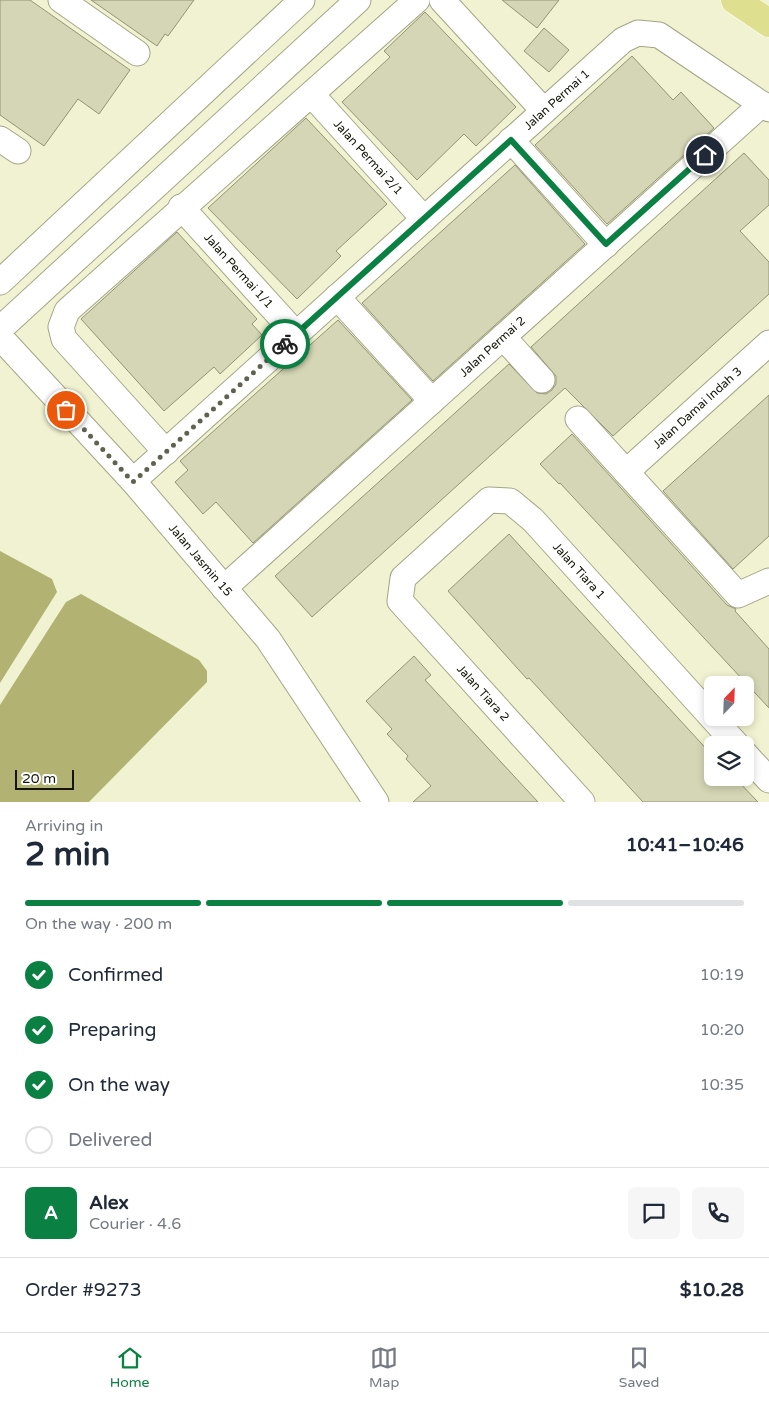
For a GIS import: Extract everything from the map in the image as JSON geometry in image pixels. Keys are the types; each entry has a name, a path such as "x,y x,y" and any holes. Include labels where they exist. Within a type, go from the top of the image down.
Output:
{"main road":[{"path":"735,0 769,23"}],"street":[{"path":"61,0 137,53"},
{"path":"0,282 302,0"},
{"path":"0,329 358,0"},
{"path":"166,452 64,339 61,327 67,311 181,207 312,95 417,0"},
{"path":"442,0 544,111"},
{"name":"Jalan Permai 1","path":"133,482 623,40 638,33 659,35 766,106"},
{"name":"Jalan Permai 2/1","path":"312,95 424,219"},
{"name":"Jalan Permai 2","path":"224,588 606,244 766,106"},
{"path":"511,140 606,244"},
{"name":"Jalan Permai 1/1","path":"181,207 296,334"},
{"path":"337,297 432,402"},
{"path":"503,337 542,380"},
{"name":"Jalan Jasmin 15","path":"0,338 133,482 268,639 376,802"},
{"name":"Jalan Damai Indah 3","path":"626,472 769,343"},
{"path":"578,419 738,595 769,580"},
{"name":"Jalan Tiara 1","path":"403,578 489,500 510,501 533,520 729,736"},
{"name":"Jalan Tiara 2","path":"403,578 400,601 582,802"},
{"path":"754,764 769,780"}],"shaded area":[{"path":"0,551 52,579 57,592 0,683"},
{"path":"81,594 199,660 207,671 207,682 89,802 0,802 0,705 66,602"}],"building":[{"path":"0,0 30,0 130,70 99,114 78,99 44,146 0,115"},
{"path":"91,0 194,0 168,36 165,34 157,46"},
{"path":"502,0 559,0 537,28"},
{"path":"425,12 516,107 476,146 464,134 417,180 342,102 390,57 384,51"},
{"path":"544,28 569,50 549,72 524,51"},
{"path":"632,56 673,100 681,92 714,128 607,224 535,145"},
{"path":"306,118 387,204 336,251 341,256 297,299 208,208"},
{"path":"744,153 769,180 769,205 740,231 769,262 769,294 613,436 565,388 312,617 275,576 509,364 537,393 546,394 552,390 556,384 556,376 531,347"},
{"path":"515,165 585,244 433,381 362,303"},
{"path":"177,232 257,319 252,324 262,335 220,374 214,367 164,411 81,319"},
{"path":"338,320 412,400 253,543 216,502 203,514 175,482 188,470 180,461"},
{"path":"769,395 769,536 733,569 663,491"},
{"path":"572,434 727,605 736,609 735,611 769,649 769,708 754,692 754,676 739,676 560,483 540,464"},
{"path":"509,534 704,746 704,786 743,786 758,802 643,802 529,678 527,679 448,591"},
{"path":"414,656 431,675 425,680 538,802 413,802 431,786 406,759 408,756 387,734 392,729 366,701"}],"way so far":[{"path":"66,410 133,482 285,344"}],"route":[{"path":"285,344 511,140 606,244 705,155"}]}
